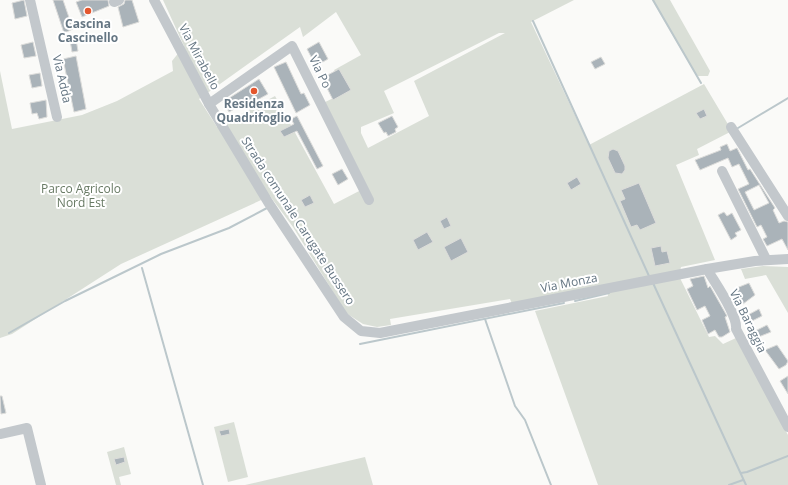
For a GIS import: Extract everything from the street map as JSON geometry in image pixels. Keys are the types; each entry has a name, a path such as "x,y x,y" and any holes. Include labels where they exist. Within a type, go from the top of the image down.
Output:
{"street":[{"name":"Via Adda","path":"30,0 57,117"},
{"name":"Via Mirabello","path":"154,0 209,104 222,125"},
{"name":"Via Po","path":"209,104 292,46 369,200"},
{"name":"Strada comunale Carugate Bussero","path":"222,125 268,202 344,317 356,329"},
{"path":"731,127 788,216"},
{"path":"722,171 766,260"},
{"name":"Via Monza","path":"356,329 368,333 380,333 707,268 766,260 788,259"},
{"name":"Via Baraggia","path":"707,268 722,296 727,302 737,322 736,329 788,427"},
{"path":"0,434 26,428 41,485"}],"green space":[{"name":"Parco Agricolo Nord Est","path":"163,0 574,0 531,22 589,145 704,84 732,131 697,149 699,155 676,165 715,260 681,267 679,276 709,337 715,336 723,344 736,338 788,435 788,485 598,485 535,311 608,296 607,291 513,306 510,299 390,319 391,325 377,327 363,324 346,313 293,227 270,196 121,264 12,334 0,338 0,71 12,129 82,115 117,101 173,71 172,61 184,46","holes":["336,12 361,55 334,70 346,92 321,104 363,189 334,204 275,96 217,127 199,99 300,27 303,37","499,33 505,33 414,81 429,116 368,148 361,133 361,127 394,113 384,91"]},
{"path":"652,0 670,0 710,71 708,76 698,76 693,70"},
{"path":"763,266 788,267 788,313 766,275 745,279 741,269"},
{"path":"234,422 248,477 228,482 214,427"},
{"path":"124,447 131,474 119,477 121,485 116,485 107,452"},
{"path":"365,457 373,485 245,485"}],"building":[{"path":"24,0 27,16 15,19 12,3"},
{"path":"53,0 63,0 73,29 64,33"},
{"name":"Cascina Cascinello","path":"82,0 108,0 109,6 82,17 76,2"},
{"path":"125,0 132,0 139,22 123,27 118,7 124,4"},
{"path":"76,39 78,51 72,52 70,40"},
{"path":"33,42 36,56 24,58 21,45"},
{"path":"319,42 328,59 316,66 307,49"},
{"path":"76,56 86,109 74,112 63,59"},
{"path":"601,57 605,64 595,69 591,62"},
{"path":"286,62 301,94 304,93 310,105 296,113 274,67"},
{"path":"339,69 351,90 333,100 322,78"},
{"path":"40,73 42,86 32,88 29,75"},
{"path":"259,79 268,94 250,104 248,101 229,112 223,102"},
{"path":"46,100 47,117 39,119 37,113 32,114 30,103"},
{"path":"704,109 707,116 700,119 696,113"},
{"path":"297,116 323,166 317,169 297,131 284,137 280,131 294,124 291,119"},
{"path":"392,116 398,127 395,129 396,132 388,136 386,132 384,133 378,123"},
{"path":"727,144 730,151 737,148 748,170 750,169 775,208 773,210 779,223 784,221 788,222 788,250 782,239 767,246 763,239 767,237 761,225 757,227 738,189 749,184 739,164 732,167 728,158 700,170 695,160 721,150 720,147","holes":["759,185 769,203 754,210 745,192"]},
{"path":"613,149 618,151 625,166 625,170 622,174 615,173 608,158 609,151"},
{"path":"342,169 348,179 338,185 332,174"},
{"path":"577,177 581,184 571,190 567,183"},
{"path":"639,183 656,223 640,230 637,225 631,227 620,201 625,199 621,190"},
{"path":"310,195 314,203 305,207 301,200"},
{"path":"724,212 727,216 732,213 741,230 735,233 737,236 731,240 718,215"},
{"path":"447,217 451,226 444,229 440,221"},
{"path":"427,232 433,242 418,250 413,240"},
{"path":"461,238 468,252 451,261 444,247"},
{"path":"661,246 662,252 667,251 670,263 655,266 651,248"},
{"path":"704,276 708,288 710,286 727,316 725,317 730,332 722,337 719,337 715,330 708,334 702,320 710,316 705,306 697,310 687,289 693,286 690,279"},
{"path":"749,283 755,295 743,304 734,289"},
{"path":"759,309 762,316 750,322 746,316"},
{"path":"767,325 771,332 756,338 753,332"},
{"path":"777,345 788,361 786,365 779,369 765,350"},
{"path":"788,376 788,394 780,381"},
{"path":"0,396 2,396 6,413 1,414"},
{"path":"229,429 230,434 221,436 219,431"},
{"path":"124,457 125,462 116,465 114,459"}],"waterway":[{"path":"653,0 701,83"},
{"path":"533,21 649,276"},
{"path":"738,128 788,98"},
{"path":"9,333 65,301 161,254 229,228 267,208"},
{"path":"142,268 203,485"},
{"path":"653,283 746,485"},
{"path":"575,301 609,293"},
{"path":"360,344 564,303"},
{"path":"485,319 515,406 525,420 551,485"},
{"path":"741,473 788,456"},
{"path":"729,485 743,480"}],"place":[{"name":"Cascina Cascinello","path":"88,11"},
{"name":"Residenza Quadrifoglio","path":"254,91"}]}
